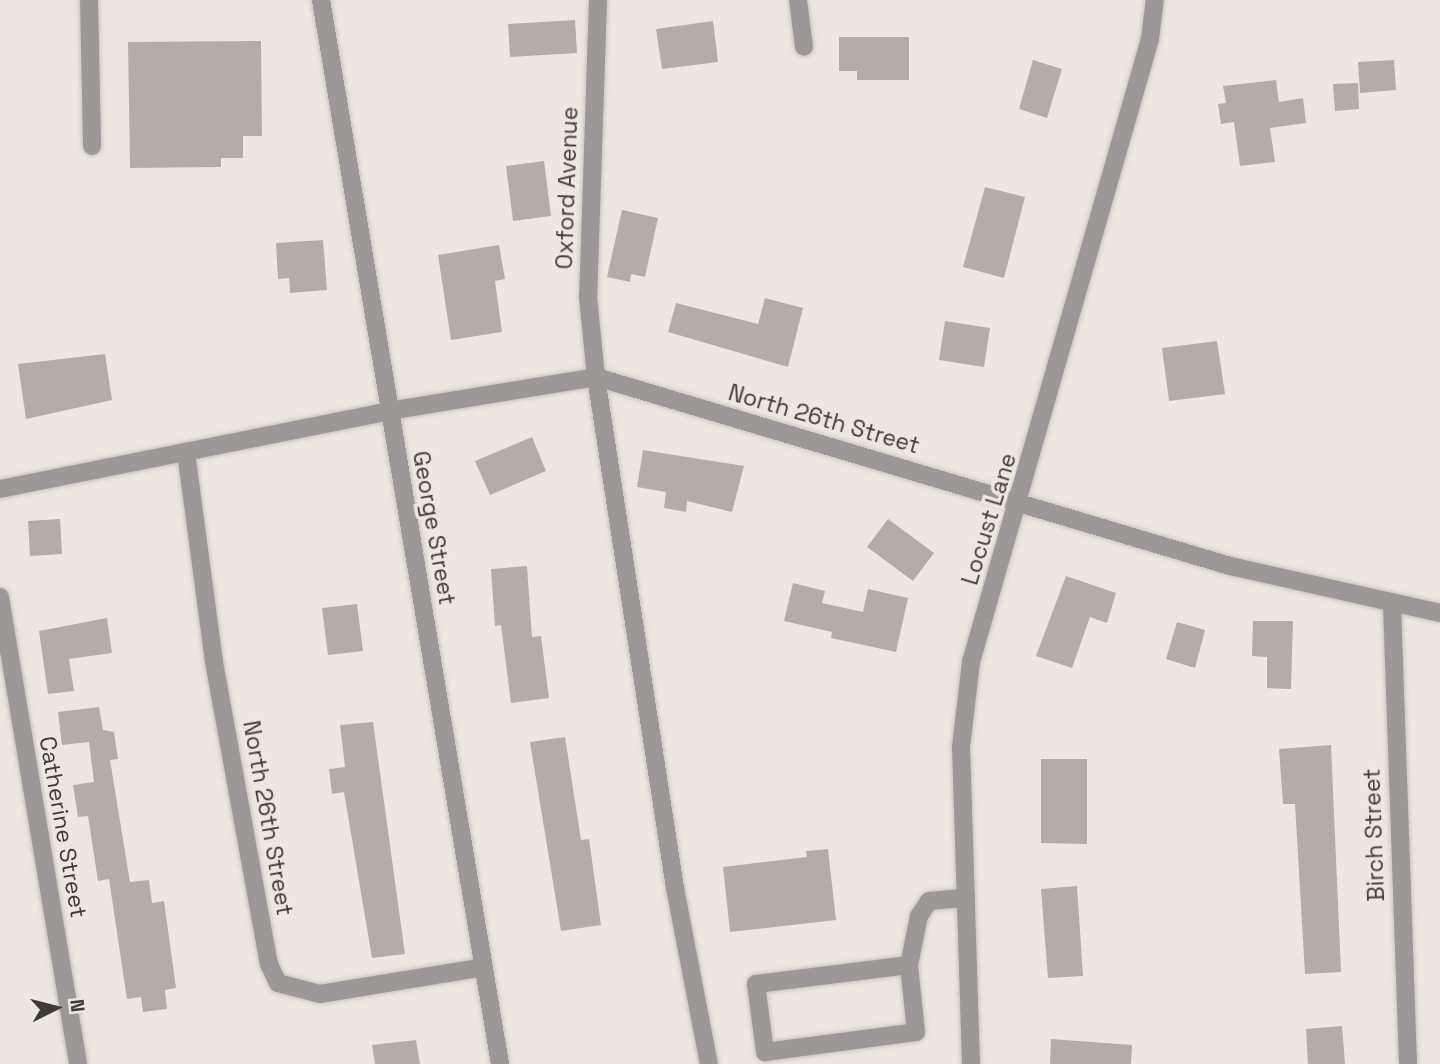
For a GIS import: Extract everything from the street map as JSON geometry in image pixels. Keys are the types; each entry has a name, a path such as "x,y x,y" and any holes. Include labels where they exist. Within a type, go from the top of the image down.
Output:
{"street":[{"path":"89,0 92,146"},
{"name":"George Street","path":"321,0 500,1064"},
{"name":"Oxford Avenue","path":"596,377 588,297 598,0"},
{"path":"797,0 804,47"},
{"name":"Locust Lane","path":"971,1064 961,747 971,662 1020,502 1150,39 1155,0"},
{"path":"596,377 675,888 709,1064"},
{"name":"North 26th Street","path":"0,489 389,411 596,377 1230,566 1392,605 1440,613"},
{"name":"North 26th Street","path":"186,452 214,662 269,964 278,983 320,994 484,967"},
{"name":"Catherine Street","path":"0,597 78,1064"},
{"name":"Birch Street","path":"1392,605 1408,1064"},
{"path":"909,965 756,984 765,1052 916,1032 909,965 919,916 929,901 966,898"}],"building":[{"path":"575,20 577,53 510,57 508,24"},
{"path":"713,21 718,62 662,69 656,29"},
{"path":"839,37 909,37 909,80 857,80 857,71 839,71"},
{"path":"261,41 262,136 243,136 243,158 221,158 221,167 130,168 128,42"},
{"path":"1033,60 1062,69 1047,118 1019,109"},
{"path":"1394,60 1396,90 1360,93 1358,62"},
{"path":"1276,80 1279,102 1303,98 1306,123 1270,128 1275,162 1240,166 1234,122 1221,124 1218,104 1226,103 1223,86"},
{"path":"1358,83 1359,109 1335,111 1333,84"},
{"path":"544,161 551,216 513,221 506,166"},
{"path":"985,187 1025,197 1004,278 963,267"},
{"path":"622,210 658,218 645,277 631,274 630,282 607,277"},
{"path":"323,240 327,290 290,293 289,278 278,279 276,243"},
{"path":"499,245 505,279 495,281 502,332 451,340 438,255"},
{"path":"765,298 803,308 788,367 668,332 676,303 758,324"},
{"path":"945,321 990,328 984,367 939,360"},
{"path":"1217,341 1225,394 1169,401 1162,348"},
{"path":"105,354 112,400 26,419 18,364"},
{"path":"532,437 546,471 490,495 475,461"},
{"path":"643,450 744,466 732,512 687,501 686,512 664,508 666,492 637,487"},
{"path":"60,519 62,554 30,556 28,521"},
{"path":"888,519 934,553 913,581 867,547"},
{"path":"527,566 532,637 541,636 549,698 511,703 501,625 495,626 491,569"},
{"path":"1066,576 1116,593 1107,623 1090,617 1072,668 1036,656"},
{"path":"793,583 825,591 822,603 863,612 868,589 908,598 896,652 831,638 832,632 784,621"},
{"path":"357,604 363,651 328,655 322,608"},
{"path":"107,618 112,653 69,659 74,691 48,694 39,631"},
{"path":"1253,621 1293,621 1291,689 1267,688 1267,657 1252,656"},
{"path":"1177,622 1205,630 1195,668 1166,659"},
{"path":"99,707 103,730 114,732 118,759 110,760 130,882 149,880 152,903 164,901 176,988 165,990 167,1009 143,1012 141,997 127,999 109,879 98,881 88,816 78,817 73,785 94,782 89,742 62,745 58,712"},
{"path":"373,722 405,954 372,958 344,792 332,794 329,769 345,767 340,725"},
{"path":"565,737 581,840 589,839 601,925 561,931 530,742"},
{"path":"1331,745 1341,972 1305,974 1295,804 1283,804 1279,749"},
{"path":"1041,759 1087,759 1087,844 1041,843"},
{"path":"828,849 836,920 730,932 723,867 807,857 806,851"},
{"path":"1077,886 1083,976 1048,978 1041,889"},
{"path":"1342,1026 1345,1064 1308,1064 1306,1029"},
{"path":"1051,1039 1132,1045 1131,1064 1050,1064"},
{"path":"416,1040 420,1064 375,1064 372,1045"}]}
